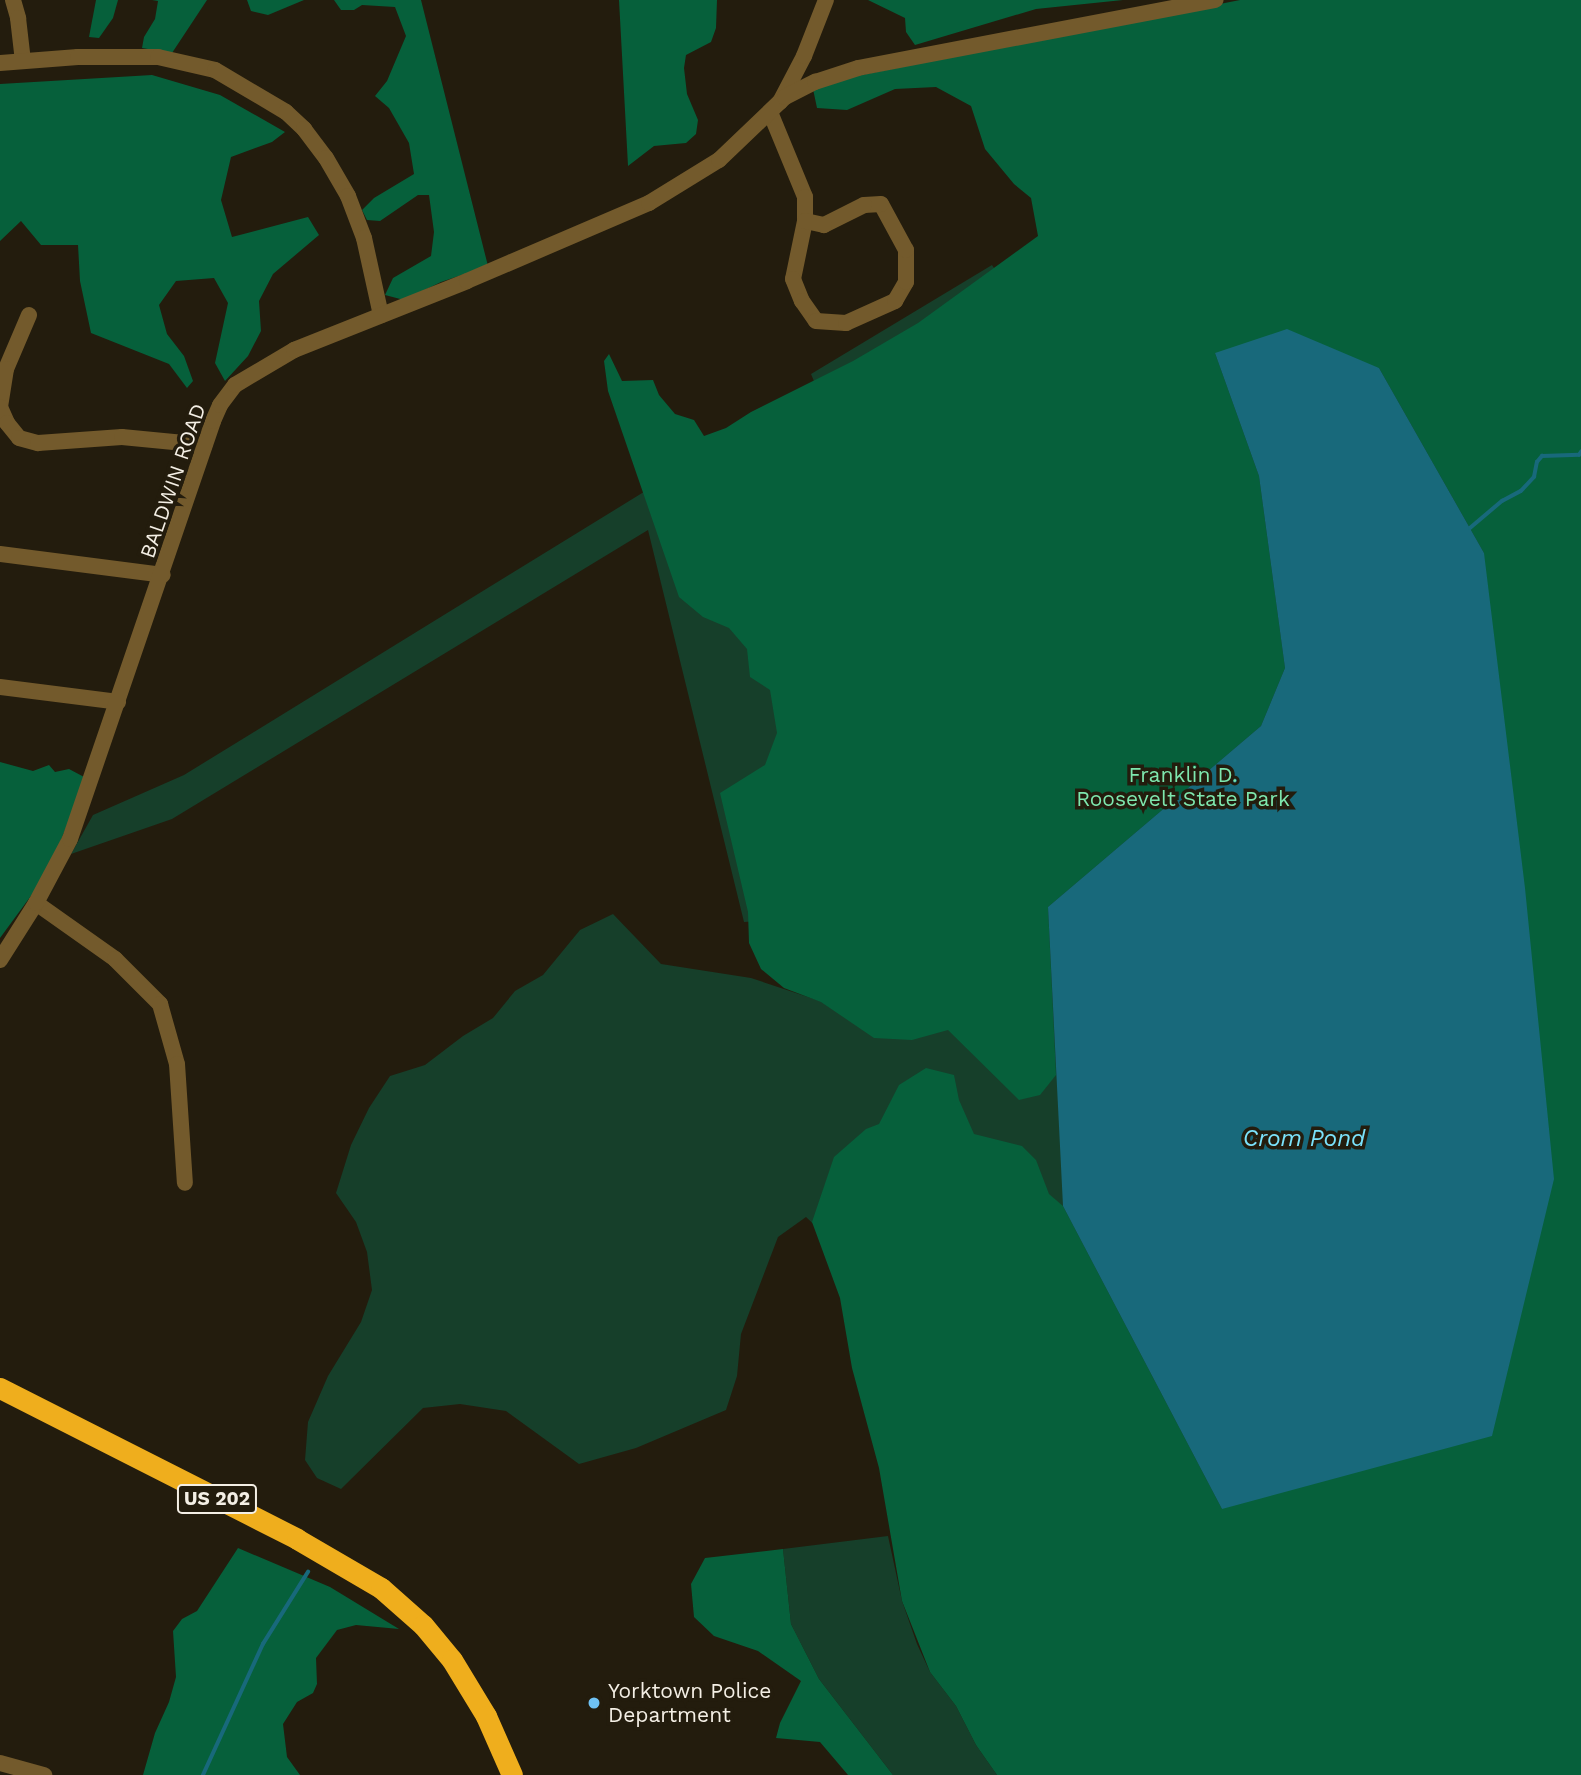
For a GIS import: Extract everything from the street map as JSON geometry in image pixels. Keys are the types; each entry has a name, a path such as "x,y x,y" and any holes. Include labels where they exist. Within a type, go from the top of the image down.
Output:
{"highway":[{"name":"US 202","path":"0,1388 297,1539 381,1588 423,1625 452,1660 486,1716 512,1775"}],"street":[{"path":"13,0 23,61"},
{"name":"BALDWIN ROAD","path":"0,960 36,903 70,839 163,575 205,445 220,405 235,385 294,349 649,203 719,160 774,108 804,56 826,0"},
{"path":"805,221 824,225 864,205 881,204 906,250 906,282 895,301 846,323 816,321 802,301 793,279 805,221 805,197 774,108 815,82 858,68 1216,0"},
{"path":"0,64 78,57 158,57 215,70 286,112 304,128 348,195 364,238 380,315"},
{"path":"29,315 6,369 0,407 6,424 19,438 38,443 122,437 205,445"},
{"path":"0,554 163,575"},
{"path":"0,687 118,702"},
{"path":"36,903 115,959 160,1004 177,1064 185,1183"},
{"path":"0,1763 44,1775"}],"green space":[{"path":"96,0 118,0 113,18 99,38 89,37"},
{"path":"152,0 207,0 172,53 142,48 144,37 155,19 158,1"},
{"path":"247,0 304,0 268,15 251,11"},
{"path":"334,0 421,0 488,266 441,282 404,300 385,295 393,278 431,256 434,232 429,195 418,195 380,221 367,220 362,210 374,198 414,174 409,143 389,108 375,96 387,81 406,36 395,7 362,5 354,10 341,10"},
{"path":"619,0 717,0 716,28 711,42 686,55 684,68 687,94 698,120 696,134 686,143 654,146 628,166"},
{"path":"868,0 1123,0 1036,9 915,45 906,32 905,18"},
{"name":"Franklin D. Roosevelt State Park","path":"1240,0 1581,0 1581,1775 997,1775 976,1745 956,1706 930,1672 902,1601 879,1468 852,1368 840,1298 812,1222 834,1157 866,1129 879,1124 899,1085 926,1068 954,1075 959,1100 974,1134 1022,1146 1036,1160 1049,1194 1063,1206 1222,1509 1484,553 1379,368 1215,353 1259,476 1285,668 1261,726 1048,907 1056,1075 1040,1095 1019,1100 948,1030 912,1040 874,1038 821,1002 784,988 761,969 749,943 748,912 720,793 765,765 777,733 770,690 750,677 747,649 729,628 703,617 679,597 608,391 604,361 609,354 622,381 653,380 659,395 675,414 694,420 704,436 726,428 751,412 853,361 918,323 1038,236 1031,198 1014,184 985,149 971,106 936,87 895,89 847,110 817,108 813,89 846,78"},
{"name":"Franklin D. Roosevelt State Park","path":"1581,0 1581,1775 825,1235 806,1217 778,1237 741,1334 737,1376 726,1410 636,1448 579,1464 506,1411 460,1404 423,1408 341,1489 317,1478 305,1460 308,1422 328,1376 361,1322 372,1290 367,1252 356,1222 336,1193 351,1145 369,1108 390,1076 425,1065 463,1036 493,1018 515,991 543,975 580,930 613,914 661,964 751,978 820,1001 808,918 744,922 648,530 172,819 71,854 93,815 184,775 816,386 811,374 992,265 998,274"},
{"path":"152,75 220,95 285,132 272,142 231,157 221,200 232,237 308,217 319,235 273,274 259,301 261,331 248,356 225,381 215,363 228,303 214,278 176,281 159,305 167,334 184,356 193,381 187,388 169,364 91,333 80,281 78,245 41,245 21,221 0,241 0,84"},
{"path":"0,762 33,771 49,765 55,772 69,769 86,778 57,850 36,889 0,938"},
{"path":"888,1536 902,1601 917,1644 930,1672 956,1706 976,1745 997,1775 893,1775 819,1679 791,1624 783,1549"},
{"path":"238,1548 330,1587 399,1629 356,1625 337,1630 316,1658 317,1684 313,1693 297,1702 283,1724 287,1757 300,1775 143,1775 176,1677 173,1631 182,1619 197,1611"},
{"path":"783,1549 791,1624 819,1679 893,1775 848,1775 820,1742 776,1738 780,1723 801,1681 758,1651 714,1636 694,1617 691,1584 705,1558"}],"water":[{"name":"Crom Pond","path":"1287,329 1379,368 1484,553 1525,888 1554,1179 1492,1436 1222,1509 1063,1206 1048,907 1261,726 1285,668 1259,476 1215,353"}],"waterway":[{"path":"1470,528 1502,501 1521,491 1534,477 1537,462 1542,456 1579,455 1581,452"},
{"path":"203,1775 263,1644 308,1572"}],"place":[{"name":"Yorktown Police Department","path":"594,1703"}]}
